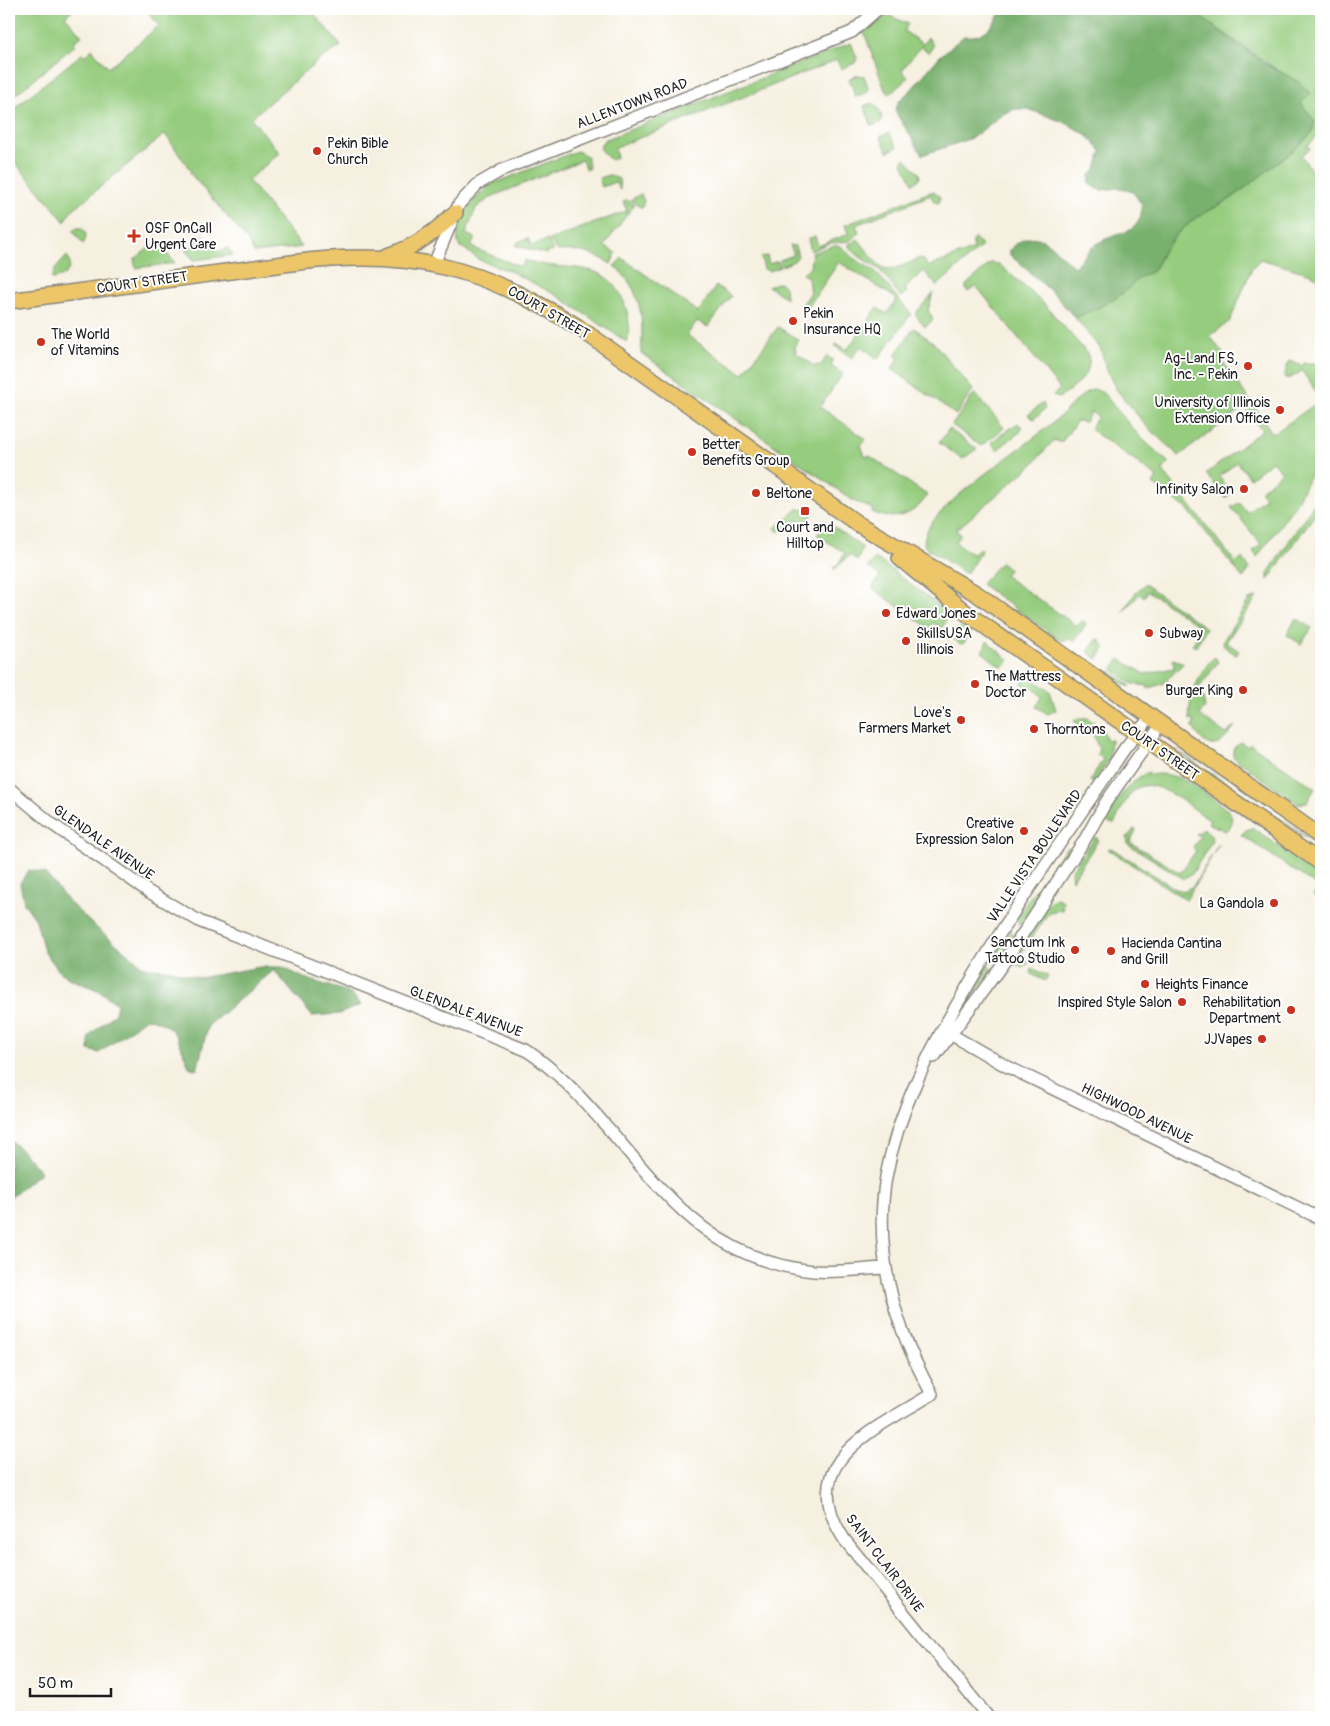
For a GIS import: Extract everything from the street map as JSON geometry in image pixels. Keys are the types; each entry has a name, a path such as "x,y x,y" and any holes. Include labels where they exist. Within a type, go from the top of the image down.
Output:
{"main road":[{"path":"383,258 421,242 437,231 455,213"},
{"name":"COURT STREET","path":"9,301 306,261 383,258 434,264 473,274 503,285 550,309 858,524 977,594 1321,837"},
{"name":"COURT STREET","path":"858,524 965,612 1146,733 1321,863"}],"street":[{"name":"ALLENTOWN ROAD","path":"434,264 459,204 478,184 504,169 852,32 878,9"},
{"name":"VALLE VISTA BOULEVARD","path":"947,1031 1002,965 1146,733"},
{"name":"VALLE VISTA BOULEVARD","path":"932,1394 908,1349 895,1314 885,1268 883,1232 886,1179 898,1129 914,1087 947,1031 986,954 1146,733"},
{"name":"GLENDALE AVENUE","path":"9,788 59,829 149,892 201,922 526,1050 548,1065 571,1086 680,1210 702,1229 728,1245 781,1266 814,1271 885,1268"},
{"name":"HIGHWOOD AVENUE","path":"947,1031 1006,1066 1321,1219"},
{"name":"SAINT CLAIR DRIVE","path":"932,1394 846,1450 829,1477 829,1505 834,1522 844,1539 988,1717"}],"green space":[{"path":"9,9 74,9 65,16 82,36 74,42 75,45 9,100"},
{"path":"146,9 310,9 341,46 318,61 251,118 280,153 248,180 302,247 254,253 248,241 190,173 191,171 165,134 71,211 65,222 9,155 9,112 83,53 85,56 92,49 108,68 159,26"},
{"path":"1002,9 1189,9 1266,64 1297,81 1310,93 1301,103 1315,122 1312,133 1295,149 1232,198 1194,219 1176,235 1164,250 1153,271 1138,279 1116,298 1075,318 1055,295 1010,255 1010,250 1020,241 1037,238 1045,241 1074,267 1096,244 1128,231 1138,222 1142,205 1133,192 1120,188 1100,190 1089,184 1090,175 1096,169 1101,151 1088,136 1066,123 1028,109 1015,109 1003,114 972,138 922,155 895,111 899,101 940,56 964,36 978,35 988,30"},
{"path":"1189,9 1321,9 1321,133 1308,145 1310,149 1301,155 1321,184 1321,279 1311,274 1260,259 1252,268 1230,321 1210,336 1224,355 1223,362 1273,434 1321,400 1321,453 1295,505 1257,557 1253,551 1261,544 1231,507 1239,503 1247,512 1265,498 1260,491 1282,472 1272,461 1250,478 1237,462 1219,477 1232,493 1225,498 1206,474 1262,430 1244,407 1179,456 1147,427 1116,389 1108,373 1100,348 1075,318 1122,294 1137,277 1153,271 1164,250 1176,235 1194,219 1232,198 1295,149 1315,122 1301,103 1309,92"},
{"path":"883,13 908,24 904,31 923,44 928,37 933,46 929,53 921,46 902,70 908,78 890,94 885,90 864,32 871,22"},
{"path":"851,43 857,58 855,63 841,69 837,60 614,148 617,157 611,160 602,152 600,147 604,140"},
{"path":"858,75 864,76 869,89 867,92 856,97 849,79"},
{"path":"872,103 881,114 881,122 872,126 864,106"},
{"path":"889,133 897,147 888,152 880,136"},
{"path":"577,151 587,156 589,168 586,170 582,160 491,197 476,208 466,234 475,238 471,247 521,267 525,260 540,264 584,269 609,279 618,291 626,308 629,325 627,342 556,295 512,272 479,260 462,247 460,248 457,239 458,230 465,212 478,196 492,184"},
{"path":"905,158 919,173 920,178 913,184 902,161"},
{"path":"609,175 619,179 620,190 615,182 602,187 599,178"},
{"path":"933,191 940,197 939,203 934,202 931,195 856,225 859,232 850,241 830,243 811,251 808,239 815,236 818,246 848,234 845,225"},
{"path":"641,194 644,201 642,208 630,200"},
{"path":"627,200 634,205 604,246 616,253 611,264 585,253 558,251 549,240 627,211 623,202"},
{"path":"76,228 82,228 86,234 83,244 73,231"},
{"path":"203,235 217,252 228,248 233,255 194,260 185,250"},
{"path":"528,238 531,246 547,240 554,251 547,252 547,254 516,246 518,242"},
{"path":"975,238 982,246 937,286 924,271 905,288 907,292 901,297 879,269 860,257 849,247 849,244 858,239 873,259 884,268 890,269 920,258 925,261 928,267 974,249 972,241"},
{"path":"157,241 175,263 136,268 134,260"},
{"path":"790,245 795,246 798,256 794,261 782,266 780,260 794,255"},
{"path":"835,245 841,246 853,258 875,271 911,314 878,359 861,346 852,358 835,346 836,344 847,350 877,308 887,314 897,299 839,262 806,310 801,306 810,294 808,277 802,274 810,267 812,253"},
{"path":"67,256 70,265 67,272 60,277 51,279 56,268"},
{"path":"767,256 769,264 778,261 780,267 769,271 764,269 761,257"},
{"path":"622,258 698,312 716,286 731,296 708,327 697,321 687,335 743,374 778,327 799,340 795,346 796,353 814,366 821,365 827,356 833,360 831,366 843,374 820,407 866,439 861,445 865,456 870,456 927,495 922,502 910,512 895,517 887,517 872,512 873,509 854,501 641,353 641,317 636,294 623,275 614,266"},
{"path":"991,263 999,264 1045,305 1087,353 1089,367 1086,373 1077,384 1061,397 1058,398 1053,395 1060,389 976,286 968,292 966,290 966,285"},
{"path":"780,282 785,287 786,298 768,286"},
{"path":"933,293 928,310 933,320 925,327 915,314"},
{"path":"914,328 934,343 973,390 956,415 892,369 899,358 895,355"},
{"path":"1289,361 1303,366 1304,363 1321,363 1321,399 1302,371 1289,379 1284,377"},
{"path":"1094,389 1103,393 1140,437 1169,463 1162,470 1236,563 1243,558 1250,569 1243,578 1187,509 1153,484 1157,477 1090,429 1098,417 1091,412 1085,422 1077,421 1061,443 1054,440 1032,465 956,530 961,535 955,542 973,555 979,548 982,550 966,574 925,547 924,540 928,529 947,506 962,492 1043,431 1080,397"},
{"path":"975,393 1004,428 981,446 952,425"},
{"path":"1043,403 1045,409 1034,419 1028,415"},
{"path":"1018,423 1022,427 1020,432 997,450 991,442"},
{"path":"949,429 977,449 963,459 939,443"},
{"path":"1321,493 1321,505 1268,580 1268,573"},
{"path":"799,508 801,510 807,508 814,513 803,526 795,520 778,532 775,528"},
{"path":"827,522 863,548 857,561 850,555 834,570 834,566 836,567 845,553 817,535"},
{"path":"876,558 950,614 942,628 933,623 929,628 872,588 880,576 868,567"},
{"path":"1001,562 1009,569 1005,576 1077,626 1082,621 1085,622 1086,624 1074,642 1070,639 1061,641 981,584"},
{"path":"1145,584 1206,628 1196,647 1192,645 1197,637 1199,626 1148,591 1144,597 1140,594 1123,612 1136,592"},
{"path":"1257,597 1226,642 1239,651 1236,655 1224,646 1223,641 1249,600"},
{"path":"1296,618 1312,628 1301,644 1287,635"},
{"path":"964,624 973,630 964,643 960,644 952,637"},
{"path":"1098,638 1105,648 1097,659 1088,652"},
{"path":"987,641 1009,660 1004,666 1000,666 982,652"},
{"path":"1215,657 1218,662 1196,692 1203,697 1205,708 1199,715 1226,734 1235,726 1224,740 1214,745 1204,741 1198,735 1192,726 1194,725 1193,720 1190,720 1189,713 1192,695 1200,677"},
{"path":"1120,659 1145,674 1174,668 1173,659 1184,663 1164,683 1148,689 1148,686 1133,684 1112,669"},
{"path":"1110,671 1130,685 1130,687 1111,679"},
{"path":"1023,675 1026,675 1050,691 1056,710 1048,714 1036,707 1042,697 1031,686 1025,694 1022,693"},
{"path":"1078,718 1087,718 1102,728 1107,740 1111,739 1109,759 1094,783 1090,781 1103,759 1097,754 1099,750 1094,736 1074,721"},
{"path":"1240,742 1248,747 1250,744 1315,788 1307,802 1298,804 1233,757 1233,749"},
{"path":"1176,750 1321,846 1231,790"},
{"path":"1149,772 1150,775 1172,776 1203,791 1230,812 1232,820 1230,827 1225,831 1208,823 1210,820 1175,796 1164,790 1145,786 1133,791 1114,824 1106,822 1117,801 1129,786"},
{"path":"1253,828 1321,875 1321,888 1317,897 1313,895 1320,888 1241,835 1246,830"},
{"path":"1134,829 1136,830 1130,842 1180,873 1196,851 1193,847 1200,837 1196,834 1204,829 1211,835 1212,841 1192,874 1184,879 1128,844 1127,838"},
{"path":"1095,837 1098,839 1097,842 1072,880 1071,871"},
{"path":"1219,844 1186,900 1108,849 1111,848 1176,889 1184,891 1193,886"},
{"path":"1067,847 1071,850 1057,872 1052,871 1052,865"},
{"path":"29,870 45,873 68,901 92,924 144,967 171,970 199,978 260,967 282,967 304,978 351,993 361,1005 339,1014 312,1016 274,970 208,1026 197,1070 189,1067 179,1041 171,1029 157,1021 146,1018 99,1053 89,1050 89,1036 115,1013 117,1004 100,991 70,979 60,972 44,951 36,920 24,903 20,883"},
{"path":"1041,887 1044,891 1022,924 1019,925 1017,918 1036,888"},
{"path":"1057,898 1063,901 1062,910 1049,912 1018,960 1027,960 1028,964 1022,968 1013,963 1013,958 1050,901"},
{"path":"1010,931 1014,934 1014,938 1005,951 999,953 997,949"},
{"path":"987,965 990,967 991,972 955,1018"},
{"path":"1032,968 1048,976 1045,981 1031,974"},
{"path":"9,1140 22,1150 41,1172 9,1198"}],"place":[{"name":"Pekin Bible Church","path":"317,151"},
{"name":"OSF OnCall Urgent Care","path":"134,236"},
{"name":"Pekin Insurance HQ","path":"793,321"},
{"name":"The World of Vitamins","path":"41,342"},
{"name":"Ag-Land FS, Inc. - Pekin","path":"1248,366"},
{"name":"University of Illinois Extension Office","path":"1280,410"},
{"name":"Better Benefits Group","path":"692,452"},
{"name":"Infinity Salon","path":"1244,489"},
{"name":"Beltone","path":"756,493"},
{"name":"Court and Hilltop","path":"805,511"},
{"name":"Edward Jones","path":"886,613"},
{"name":"Subway","path":"1149,633"},
{"name":"SkillsUSA Illinois","path":"906,641"},
{"name":"The Mattress Doctor","path":"975,684"},
{"name":"Burger King","path":"1243,690"},
{"name":"Love's Farmers Market","path":"961,720"},
{"name":"Thorntons","path":"1034,729"},
{"name":"Creative Expression Salon","path":"1024,831"},
{"name":"La Gandola","path":"1274,903"},
{"name":"Sanctum Ink Tattoo Studio","path":"1075,950"},
{"name":"Hacienda Cantina and Grill","path":"1111,951"},
{"name":"Heights Finance","path":"1145,984"},
{"name":"Inspired Style Salon","path":"1182,1002"},
{"name":"Rehabilitation Department","path":"1291,1010"},
{"name":"JJVapes","path":"1262,1039"}]}
